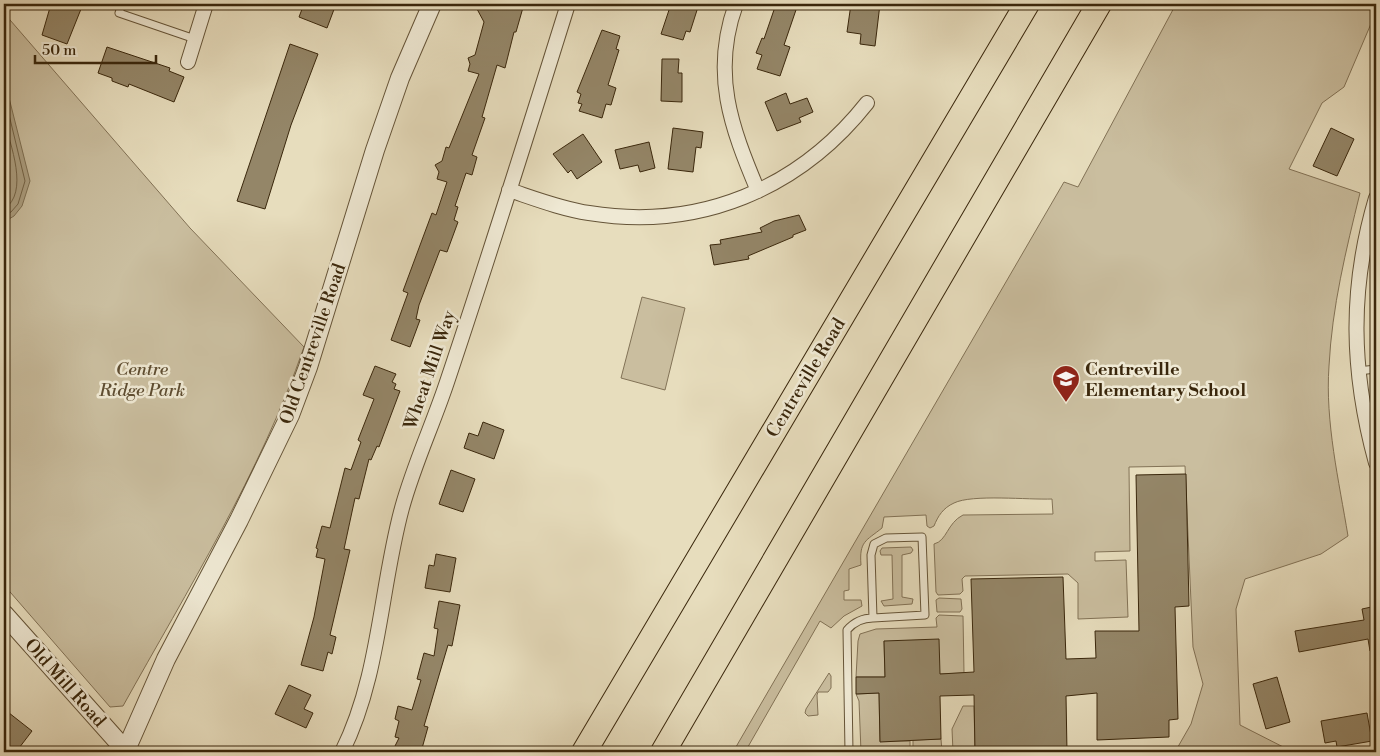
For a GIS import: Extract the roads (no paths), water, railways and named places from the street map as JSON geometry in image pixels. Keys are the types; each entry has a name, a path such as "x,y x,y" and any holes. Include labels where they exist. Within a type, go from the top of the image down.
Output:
{"highway":[{"name":"Centreville Road","path":"584,752 1027,4"},
{"path":"663,752 1099,4"}],"street":[{"path":"188,62 206,4"},
{"name":"Old Centreville Road","path":"125,752 166,659 239,520 290,416 308,367 375,150 400,78 432,4"},
{"name":"Wheat Mill Way","path":"342,752 359,710 372,664 387,569 402,507 448,380 568,4"},
{"path":"736,4 726,46 727,106 736,138 758,191"},
{"path":"509,190 562,208 598,214 641,217 706,209 758,191 793,173 834,141 867,102"},
{"path":"1376,198 1360,264 1356,304 1358,371 1366,426 1376,462"},
{"name":"Old Mill Road","path":"4,614 125,752"}],"lane":[{"path":"122,4 119,12 195,39"},
{"path":"1358,371 1376,369"},
{"path":"849,752 847,630 859,621 874,618 925,615 922,537 886,538 874,544 871,555 874,618"}],"water":[{"path":"4,78 30,181 22,206 14,216 4,222"}],"place":[{"name":"Centreville Elementary School","path":"1066,403"}],"park label":[{"name":"Centre Ridge Park","path":"142,379"}]}
